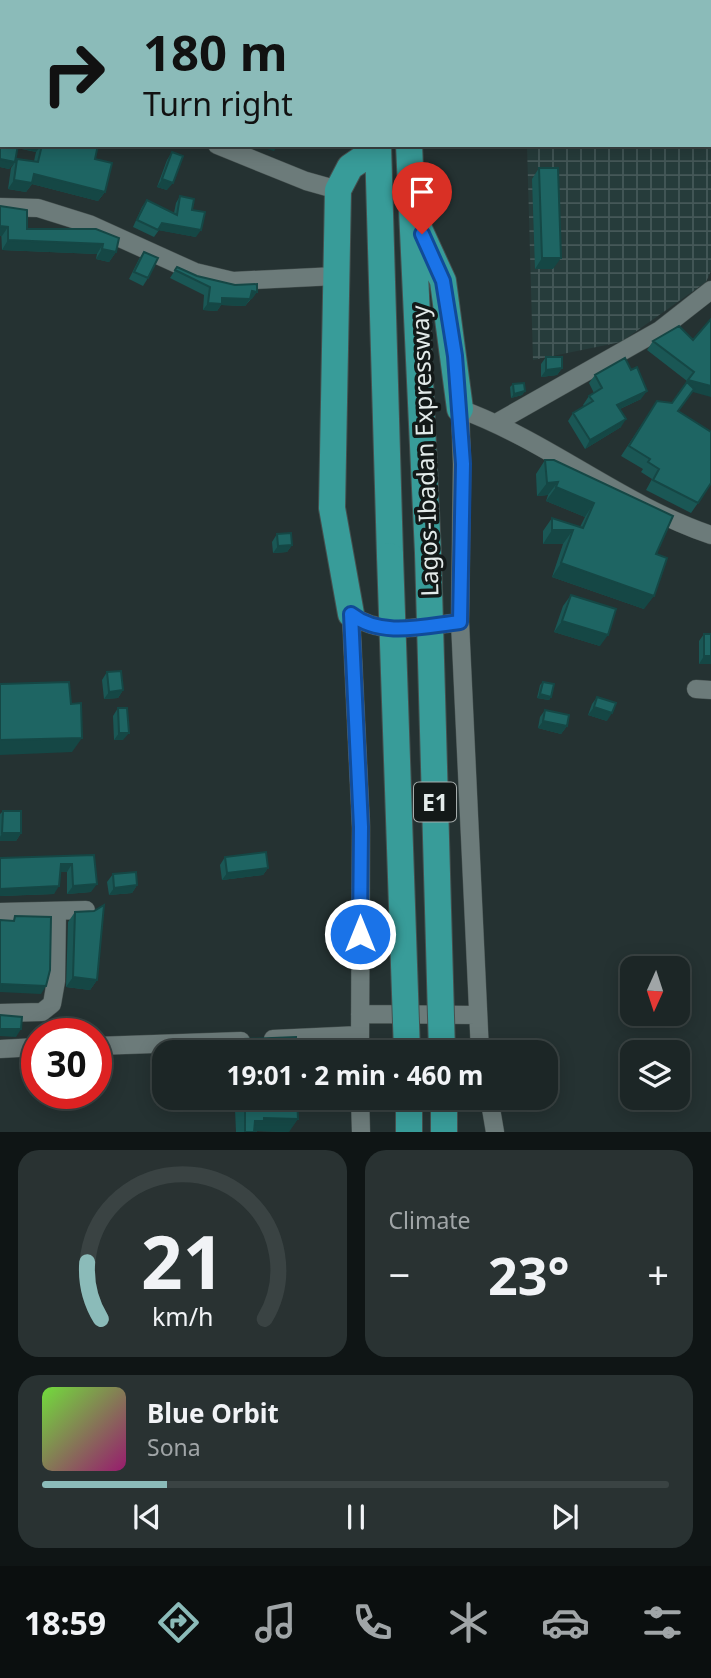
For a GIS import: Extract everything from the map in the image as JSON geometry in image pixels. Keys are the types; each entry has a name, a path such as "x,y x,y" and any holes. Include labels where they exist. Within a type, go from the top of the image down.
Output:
{"highway":[{"path":"351,614 332,508 338,190 350,167 378,147"},
{"name":"Lagos-Ibadan Expressway","path":"378,147 407,1040"},
{"name":"Lagos-Ibadan Expressway","path":"409,147 428,553 442,1040"},
{"path":"414,219 443,281 460,409"}],"street":[{"path":"222,147 306,181 338,190"},
{"path":"0,207 38,208 76,220 195,272 233,281 336,276"},
{"path":"496,423 660,330 711,290"},
{"path":"479,1040 460,622 463,464 460,409 496,423 646,506 711,536"},
{"path":"351,614 366,626 387,628 460,622"},
{"path":"351,614 361,827 360,1040"},
{"path":"0,912 86,910"},
{"path":"0,1013 42,1012 52,1004 56,981 57,911"},
{"path":"360,1014 477,1015"},
{"path":"112,1046 152,1045"},
{"path":"0,1049 21,1048"},
{"path":"360,1110 361,1132"},
{"path":"491,1110 495,1132"}],"shaded area":[{"path":"527,147 711,147 711,271 706,282 621,342 533,360"}],"building":[{"path":"18,147 15,162 0,159 0,148"},
{"path":"42,147 98,147 95,159 112,163 105,192 34,174 32,183 14,180 17,159 38,162"},
{"path":"172,152 183,156 173,183 162,179"},
{"path":"539,168 558,168 561,258 542,258"},
{"path":"180,196 194,199 192,210 205,212 201,230 162,223 158,230 137,220 147,200 177,215"},
{"path":"0,206 27,210 27,229 96,229 119,238 116,252 102,249 103,244 8,240 8,227 0,226"},
{"path":"144,252 158,258 148,278 134,272"},
{"path":"177,267 197,276 235,285 257,284 257,292 252,291 250,299 222,298 222,304 208,303 210,287 175,270"},
{"path":"711,319 711,386 688,380 694,372 653,341 679,326 693,340"},
{"path":"546,357 562,357 562,368 546,370"},
{"path":"625,358 631,370 637,367 647,391 617,405 626,419 590,440 573,413 593,401 589,396 602,388 595,375"},
{"path":"687,382 694,389 678,411 711,432 711,483 698,503 653,480 659,469 648,462 650,459 629,446 657,401 672,403"},
{"path":"524,383 525,391 514,394 513,384"},
{"path":"545,460 554,460 673,516 656,554 667,558 654,596 561,563 573,530 552,530 552,518 583,528 594,503 556,487 558,482 547,483"},
{"path":"291,533 292,545 278,546 277,534"},
{"path":"571,595 616,609 608,635 562,621"},
{"path":"704,634 711,634 711,656 704,656"},
{"path":"121,671 123,690 109,692 107,672"},
{"path":"69,682 71,704 81,703 82,738 0,740 0,684"},
{"path":"543,682 554,684 551,697 540,694"},
{"path":"597,697 616,703 612,713 594,707"},
{"path":"118,708 127,708 129,733 119,733"},
{"path":"545,710 569,715 567,726 543,721"},
{"path":"3,811 21,811 21,833 2,833"},
{"path":"266,852 268,868 227,873 225,857"},
{"path":"94,855 97,884 73,886 72,864 61,864 59,886 0,889 0,858"},
{"path":"136,872 137,885 114,888 113,874"},
{"path":"104,905 97,980 73,977 75,912 94,911"},
{"path":"15,916 51,917 50,970 46,986 2,984 0,989 0,920 14,921"},
{"path":"0,1015 22,1017 21,1029 0,1029"},
{"path":"296,1037 296,1040 219,1040"},
{"path":"245,1110 298,1110 298,1119 264,1118 264,1121 255,1121 254,1132 245,1132"}],"route":[{"path":"360,934 361,827 351,614 366,626 387,628 460,622 463,464 455,356 443,281 422,234"}]}
